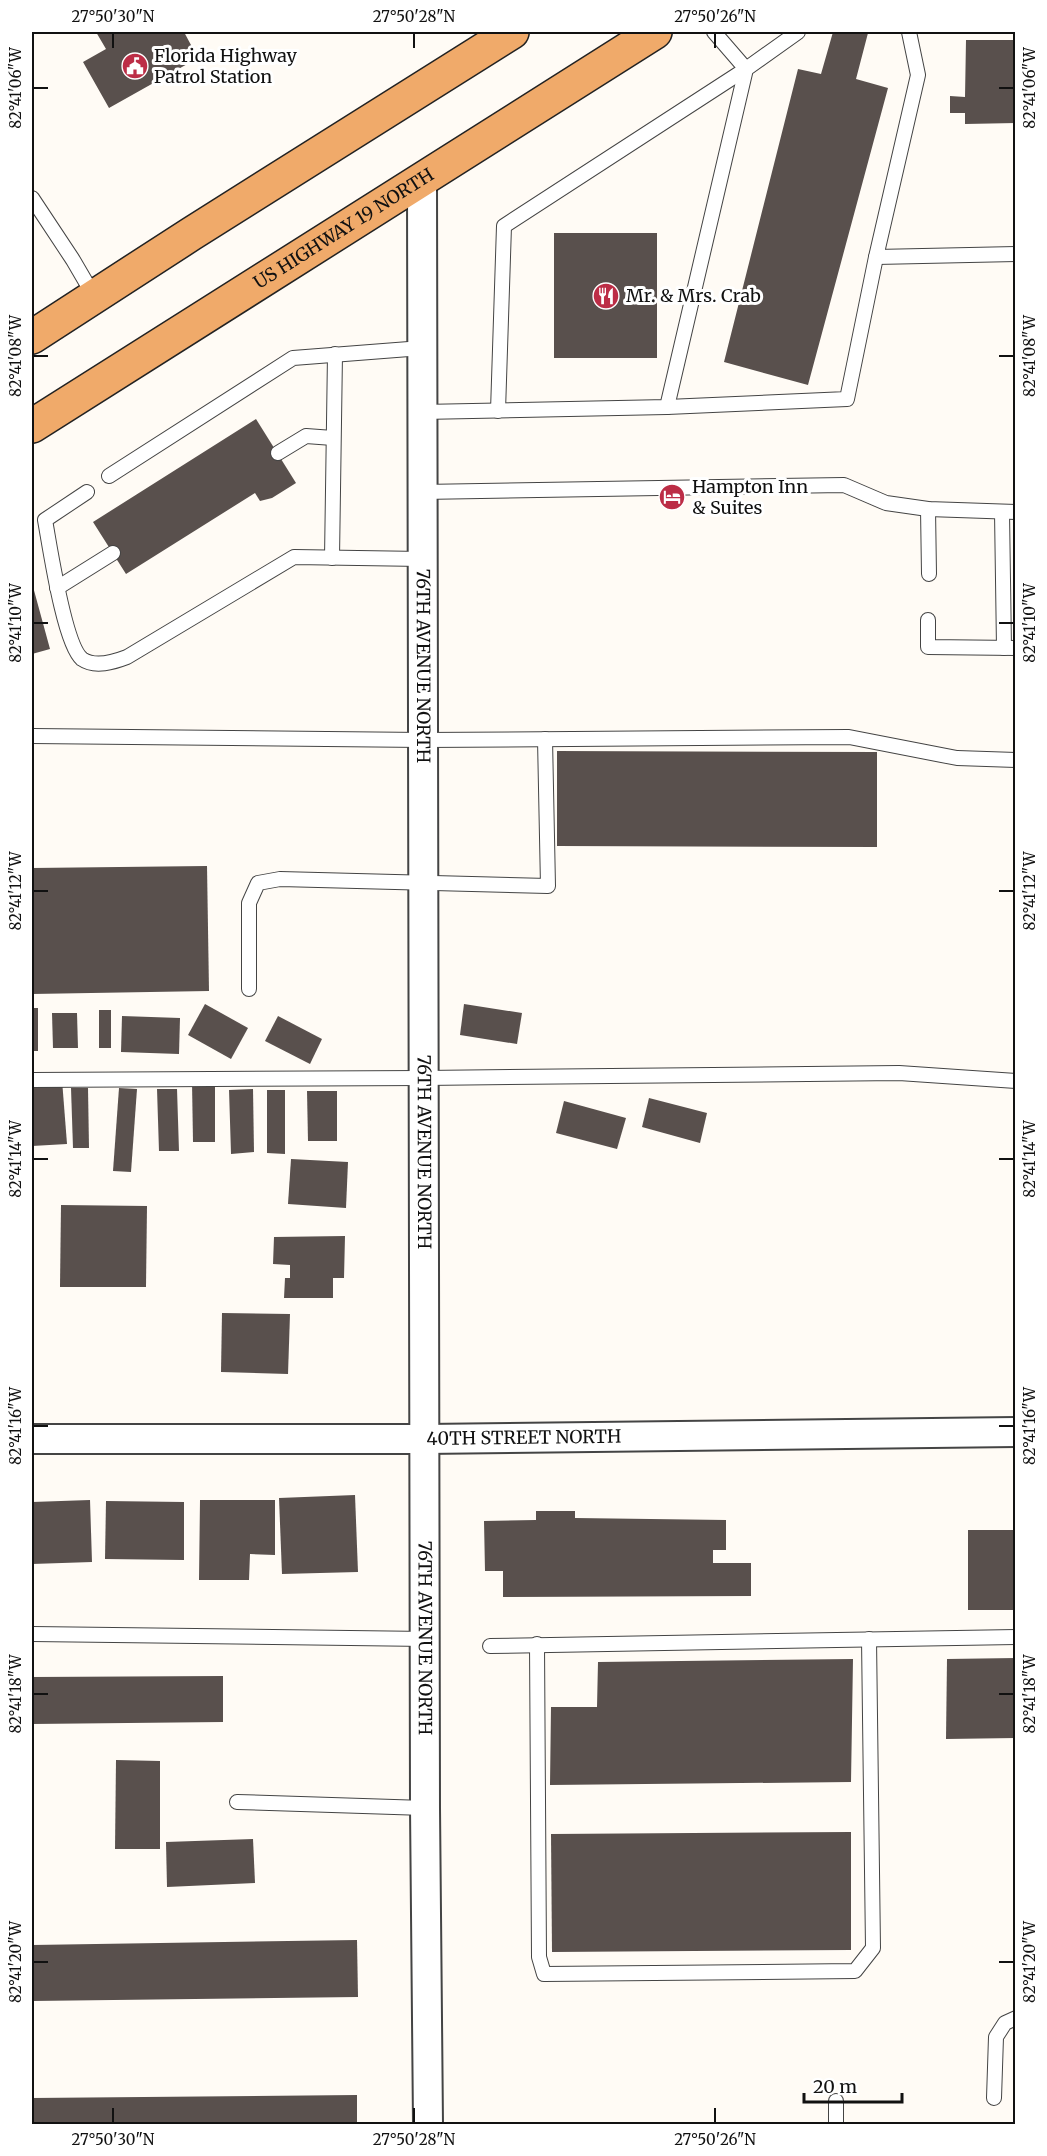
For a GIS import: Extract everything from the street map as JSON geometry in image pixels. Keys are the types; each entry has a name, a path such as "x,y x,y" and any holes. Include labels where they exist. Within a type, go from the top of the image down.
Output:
{"highway":[{"name":"US HIGHWAY 19 NORTH","path":"32,426 655,32"},
{"path":"32,337 503,34"}],"street":[{"name":"76TH AVENUE NORTH","path":"422,180 425,1808 428,2124"},
{"name":"40TH STREET NORTH","path":"32,1439 425,1439 1016,1432"}],"lane":[{"path":"714,32 746,69"},
{"path":"498,411 504,226 746,69 798,32"},
{"path":"422,412 667,407 847,399 876,257 918,75 909,32"},
{"path":"667,407 746,69"},
{"path":"32,198 94,296"},
{"path":"876,257 1016,254"},
{"path":"109,476 293,358 422,348"},
{"path":"332,558 335,354"},
{"path":"278,453 306,436 333,438"},
{"path":"422,492 844,486 886,503 928,509 1009,512 1010,648 928,647 928,620"},
{"path":"87,492 45,520 57,588 74,648 83,660 96,663 112,662 127,657 294,557 422,559"},
{"path":"928,509 929,574"},
{"path":"57,588 113,554"},
{"path":"32,736 423,740 849,736 957,758 1016,760"},
{"path":"249,990 249,903 258,884 280,879 548,886 545,739"},
{"path":"32,1080 899,1073 1016,1081"},
{"path":"32,1634 426,1640"},
{"path":"490,1646 1016,1637"},
{"path":"537,1644 539,1957 544,1974 855,1971 873,1948 869,1640"},
{"path":"237,1802 425,1808"},
{"path":"993,2098 996,2037 1005,2023 1016,2018"},
{"path":"836,2101 836,2124"}],"building":[{"name":"Florida Highway Patrol Station","path":"96,32 184,32 198,58 109,108 83,62 106,49"},
{"path":"833,32 868,33 856,79 888,88 808,385 724,362 798,69 821,74"},
{"path":"966,40 1016,40 1016,123 965,124 965,113 950,113 950,96 965,97"},
{"name":"Mr. & Mrs. Crab","path":"554,233 657,233 657,358 554,358"},
{"path":"256,419 296,483 272,498 260,501 255,493 126,574 93,522"},
{"path":"32,583 50,649 32,654"},
{"path":"557,751 877,752 877,847 557,846"},
{"path":"207,866 209,991 32,994 32,868"},
{"path":"205,1004 248,1028 231,1059 188,1035"},
{"path":"464,1004 522,1013 517,1044 460,1035"},
{"path":"32,1008 38,1008 38,1051 32,1051"},
{"path":"99,1010 111,1010 111,1048 99,1048"},
{"path":"52,1013 77,1013 78,1048 53,1048"},
{"path":"122,1016 180,1018 179,1054 121,1052"},
{"path":"278,1016 322,1039 310,1064 265,1041"},
{"path":"62,1080 67,1144 32,1146 32,1082"},
{"path":"192,1082 215,1082 215,1142 193,1142"},
{"path":"71,1088 88,1088 89,1148 73,1148"},
{"path":"119,1088 137,1089 131,1172 113,1171"},
{"path":"157,1089 177,1089 179,1151 159,1151"},
{"path":"253,1089 254,1152 231,1154 229,1090"},
{"path":"267,1090 285,1090 285,1154 267,1153"},
{"path":"307,1091 337,1091 337,1141 308,1141"},
{"path":"649,1098 707,1113 700,1143 642,1127"},
{"path":"564,1101 626,1118 617,1149 556,1133"},
{"path":"291,1159 348,1162 346,1208 288,1204"},
{"path":"61,1205 147,1206 146,1287 60,1287"},
{"path":"345,1236 344,1278 333,1278 333,1298 284,1298 285,1278 290,1278 290,1265 273,1264 274,1237"},
{"path":"222,1313 290,1314 288,1374 221,1372"},
{"path":"355,1495 358,1572 282,1574 279,1498"},
{"path":"90,1500 92,1562 32,1564 32,1502"},
{"path":"200,1500 275,1500 275,1555 250,1554 249,1580 199,1580"},
{"path":"106,1501 184,1502 184,1560 105,1559"},
{"path":"536,1511 575,1511 575,1518 726,1520 726,1550 713,1550 713,1563 751,1563 751,1596 503,1597 503,1571 485,1571 484,1521 536,1520"},
{"path":"968,1530 1016,1530 1016,1610 968,1610"},
{"path":"1016,1658 1016,1738 946,1739 947,1659"},
{"path":"853,1659 851,1782 550,1785 551,1707 597,1707 598,1662"},
{"path":"223,1676 223,1722 32,1724 32,1677"},
{"path":"116,1760 160,1761 160,1849 115,1849"},
{"path":"851,1832 851,1950 552,1952 551,1834"},
{"path":"253,1839 255,1883 167,1887 166,1842"},
{"path":"357,1940 358,1997 32,2001 32,1945"},
{"path":"357,2095 357,2124 32,2124 32,2098"}],"place":[{"name":"Florida Highway Patrol Station","path":"135,66"},
{"name":"Mr. & Mrs. Crab","path":"606,296"},
{"name":"Hampton Inn & Suites","path":"672,497"}]}
